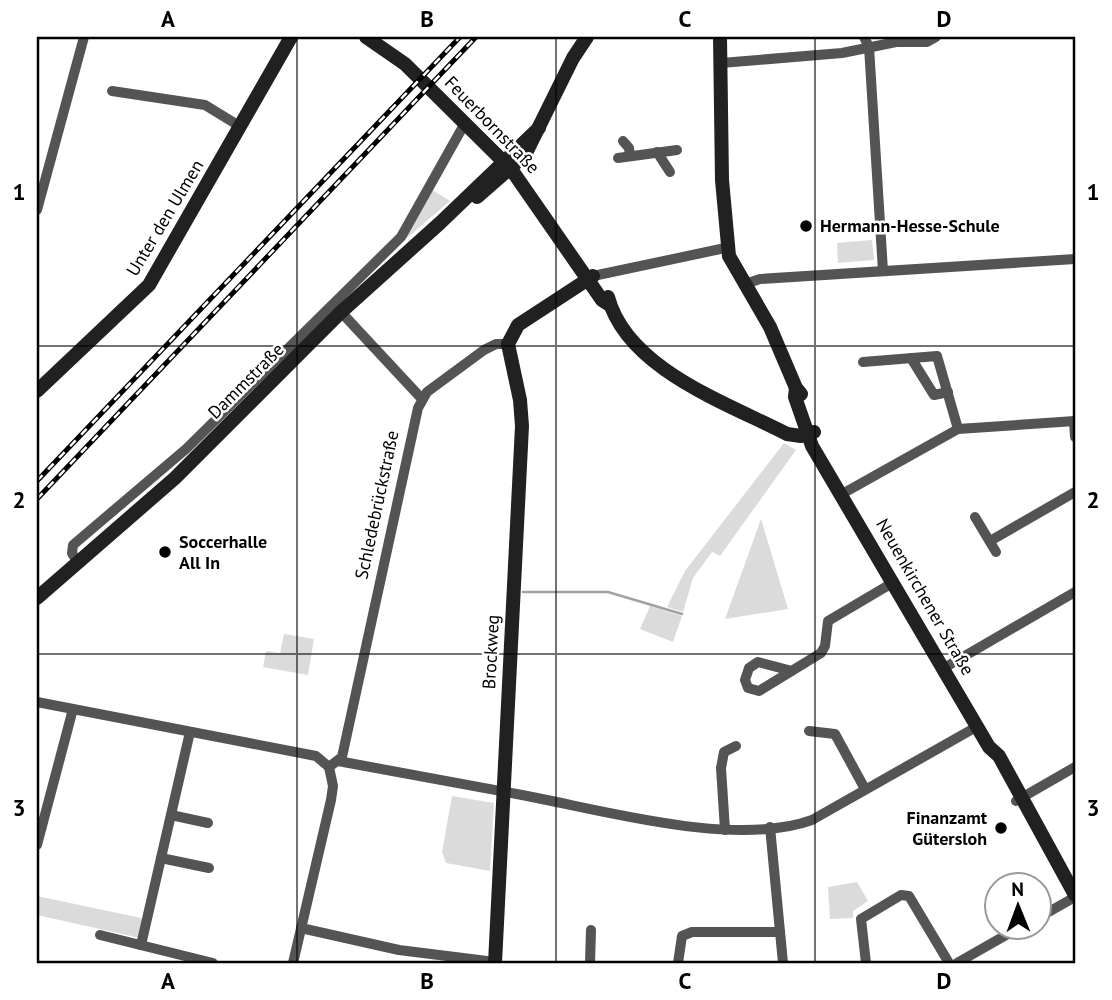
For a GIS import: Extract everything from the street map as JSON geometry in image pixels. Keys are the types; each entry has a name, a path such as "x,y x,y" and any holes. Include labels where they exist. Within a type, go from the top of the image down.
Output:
{"main road":[{"name":"Unter den Ulmen","path":"37,391 149,285 291,37"},
{"name":"Feuerbornstraße","path":"366,37 405,64 508,165 590,277 602,300 610,305 642,352 666,371 787,434 811,433"},
{"name":"Dammstraße","path":"37,598 175,478 341,312 406,242 440,223 508,165 540,128 573,58 587,37"},
{"name":"Neuenkirchener Straße","path":"717,37 721,61 722,180 730,248 736,253 745,283 771,327 796,388 795,397 826,467 989,747 999,756 1075,896"},
{"path":"508,344 518,325 590,277"},
{"name":"Brockweg","path":"495,962 522,426 520,400 508,344"}],"street":[{"path":"37,210 84,37"},
{"path":"721,61 842,53 867,42 927,42 936,37"},
{"path":"867,42 883,271"},
{"path":"113,91 205,105 241,127"},
{"path":"406,242 465,123"},
{"path":"623,141 629,148 624,157 666,148 672,169"},
{"name":"Dammstraße","path":"77,562 72,553 73,545 186,449 406,242"},
{"path":"590,277 599,272 730,248"},
{"path":"745,283 760,279 1075,259"},
{"path":"341,312 422,399 484,350 496,344 508,344"},
{"path":"863,362 937,356 958,429"},
{"path":"911,358 934,395 948,392"},
{"name":"Schledebrückstraße","path":"293,963 331,800 334,764 422,399"},
{"path":"842,494 958,429 1075,421 1075,437"},
{"path":"990,541 1075,492"},
{"path":"975,517 996,552"},
{"path":"792,671 821,653 825,646 828,621 894,582"},
{"path":"944,668 1075,592"},
{"path":"37,702 316,756 334,764 641,818 725,830 770,827 811,820 978,726"},
{"path":"37,707 68,708"},
{"path":"37,845 68,708"},
{"path":"809,731 835,734 865,789"},
{"path":"141,945 190,732"},
{"path":"725,830 721,768 724,752 736,746"},
{"path":"1020,799 1075,767"},
{"path":"171,815 208,823"},
{"path":"770,827 783,963"},
{"path":"162,858 209,869"},
{"path":"866,963 861,919 901,895 909,896 949,963"},
{"path":"1052,910 1075,896"},
{"path":"301,928 399,950 495,962"},
{"path":"590,963 591,930"},
{"path":"678,963 682,936 692,932 780,932"},
{"path":"100,935 214,963"},
{"path":"957,963 998,940"},
{"path":"397,963 399,950"}],"shaded area":[{"path":"431,189 450,201 407,238 406,233"},
{"path":"872,240 874,260 838,263 837,243"},
{"path":"784,443 796,450 720,556 712,552 693,578 683,612 667,607 685,571"},
{"path":"761,519 788,609 725,619"},
{"path":"650,606 682,616 673,642 640,629"},
{"path":"284,634 314,639 308,675 263,667 266,651 280,653"},
{"path":"452,796 494,803 490,871 446,863 442,852"},
{"path":"857,882 868,901 853,911 853,918 830,919 828,887"},
{"path":"37,896 141,918 143,922 140,938 37,915"}],"waterway":[{"path":"523,592 608,592 682,614"}],"railway":[{"path":"37,481 460,37"},
{"path":"37,499 476,37"}],"place":[{"name":"Hermann-Hesse-Schule","path":"806,226"},
{"name":"Soccerhalle All In","path":"165,552"},
{"name":"Finanzamt Gütersloh","path":"1001,828"}]}
